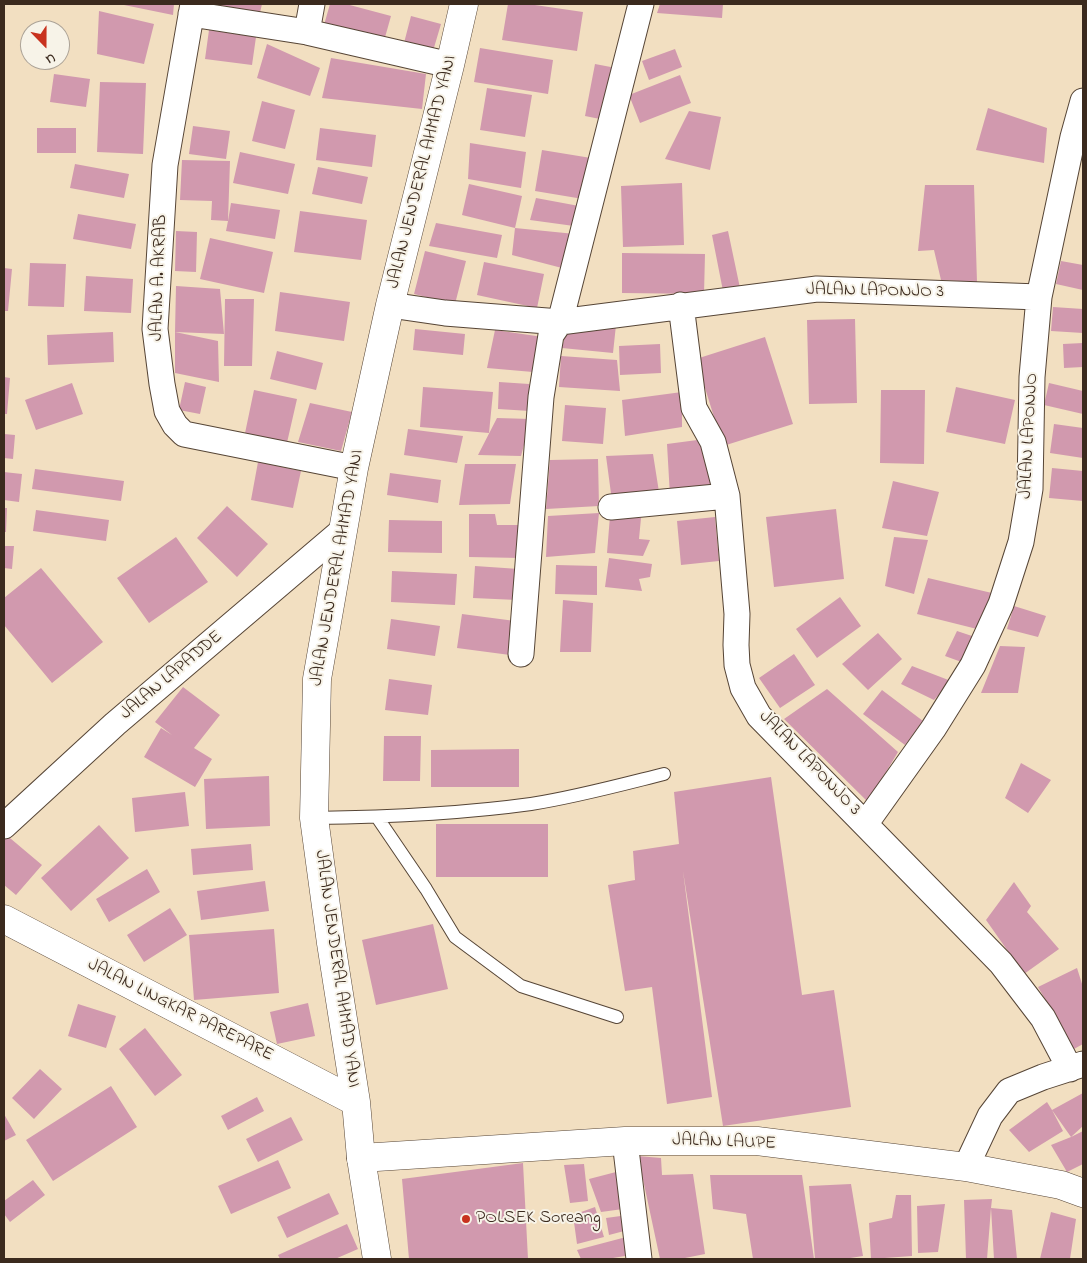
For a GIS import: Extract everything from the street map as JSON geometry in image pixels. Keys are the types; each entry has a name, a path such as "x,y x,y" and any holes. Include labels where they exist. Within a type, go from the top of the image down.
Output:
{"main road":[{"name":"JALAN JENDERAL AHMAD YANI","path":"377,1259 361,1158 356,1102 314,818 317,679 354,468 390,305 464,4"},
{"name":"JALAN LINGKAR PAREPARE","path":"4,919 356,1102"},
{"name":"JALAN LAUPE","path":"361,1158 625,1141 757,1141 966,1167 1061,1185 1083,1193"}],"street":[{"path":"307,32 312,4"},
{"path":"521,654 541,397 551,335 560,322 641,4"},
{"path":"192,9 307,32 450,65"},
{"name":"JALAN A. AKRAB","path":"192,9 165,165 155,329 167,411 174,425 184,434 354,468"},
{"name":"JALAN LAPONJO","path":"866,823 933,729 973,666 1001,604 1021,542 1030,488 1032,377 1039,297 1073,136 1083,101"},
{"name":"JALAN LAPONJO 3","path":"390,305 445,313 560,322 817,289 1039,297"},
{"name":"JALAN LAPONJO 3","path":"681,305 694,408 713,442 727,496 737,614 737,665 743,688 760,716 1001,963 1077,1066"},
{"path":"611,507 727,496"},
{"name":"JALAN LAPADDE","path":"4,826 115,724 343,530"},
{"path":"966,1167 990,1116 1009,1091 1077,1066"},
{"path":"625,1141 639,1259"}],"lane":[{"path":"314,818 449,814 532,804 664,774"},
{"path":"377,817 426,889 455,937 521,986 617,1017"}],"building":[{"path":"174,4 173,15 124,5"},
{"path":"214,4 262,4 259,17 213,8"},
{"path":"330,4 346,4 391,16 382,48 322,32"},
{"path":"508,4 528,4 583,12 577,51 502,40"},
{"path":"660,4 723,4 722,18 657,13"},
{"path":"99,11 154,24 144,64 97,54"},
{"path":"411,16 441,24 433,51 404,43"},
{"path":"209,30 256,37 252,65 205,59"},
{"path":"267,44 320,68 310,96 257,78"},
{"path":"480,48 553,60 548,94 474,82"},
{"path":"675,49 682,67 649,80 642,61"},
{"path":"331,58 426,74 422,109 322,98"},
{"path":"595,64 616,68 605,120 585,116"},
{"path":"54,74 90,79 86,107 50,102"},
{"path":"680,75 691,103 640,123 629,95"},
{"path":"100,82 146,83 143,154 97,152"},
{"path":"487,88 532,95 525,137 480,130"},
{"path":"262,101 295,110 285,149 252,141"},
{"path":"988,108 1047,128 1044,163 976,150"},
{"path":"689,111 721,117 710,170 665,159"},
{"path":"193,126 230,131 226,159 189,154"},
{"path":"37,128 76,128 76,153 37,153"},
{"path":"320,128 376,135 372,167 316,160"},
{"path":"470,143 526,152 521,188 468,179"},
{"path":"542,150 591,158 583,199 535,191"},
{"path":"240,152 295,164 288,194 233,183"},
{"path":"182,160 230,161 228,221 211,220 212,201 180,200"},
{"path":"75,164 129,174 124,198 70,188"},
{"path":"318,167 368,177 362,204 312,194"},
{"path":"682,183 684,245 623,247 621,186"},
{"path":"469,184 522,196 515,228 462,215"},
{"path":"925,185 974,185 977,282 941,280 934,250 918,251"},
{"path":"536,198 579,206 574,226 530,220"},
{"path":"231,203 280,210 275,239 226,231"},
{"path":"300,211 367,220 361,260 294,252"},
{"path":"78,214 136,224 131,249 73,239"},
{"path":"436,223 502,235 497,258 429,246"},
{"path":"515,228 575,234 562,268 512,255"},
{"path":"176,231 197,232 196,272 175,271"},
{"path":"728,231 740,288 723,291 712,235"},
{"path":"210,238 273,252 264,293 200,279"},
{"path":"425,251 466,261 455,304 414,294"},
{"path":"622,253 705,254 704,294 622,293"},
{"path":"1061,261 1083,265 1083,290 1056,284"},
{"path":"484,262 544,274 537,308 477,295"},
{"path":"30,263 66,264 64,307 28,306"},
{"path":"4,268 12,269 8,311 4,311"},
{"path":"86,276 133,279 131,313 84,311"},
{"path":"176,286 220,289 224,334 175,332"},
{"path":"280,292 350,302 344,341 275,331"},
{"path":"225,299 254,299 252,366 224,366"},
{"path":"1053,307 1083,309 1083,333 1051,331"},
{"path":"855,319 857,403 809,404 807,320"},
{"path":"616,325 613,353 562,348 567,327"},
{"path":"415,329 465,334 463,355 413,350"},
{"path":"495,330 543,337 533,372 487,368"},
{"path":"113,332 114,362 48,365 47,335"},
{"path":"175,332 218,341 219,382 175,373"},
{"path":"765,337 793,424 723,446 696,359"},
{"path":"1083,343 1083,367 1064,368 1063,344"},
{"path":"660,344 661,373 620,375 619,346"},
{"path":"277,351 323,363 316,390 270,379"},
{"path":"561,356 617,360 620,391 559,387"},
{"path":"4,377 10,378 7,414 4,414"},
{"path":"185,382 206,387 200,414 179,410"},
{"path":"499,382 529,384 530,411 498,409"},
{"path":"72,383 83,414 36,430 25,400"},
{"path":"1049,383 1083,391 1083,414 1044,405"},
{"path":"423,387 493,392 489,433 420,427"},
{"path":"956,387 1015,400 1005,444 946,432"},
{"path":"254,390 297,399 286,447 244,438"},
{"path":"881,390 925,390 924,464 880,463"},
{"path":"682,392 682,427 625,436 622,400"},
{"path":"310,403 352,412 341,451 298,442"},
{"path":"565,405 606,408 603,444 562,441"},
{"path":"497,418 531,419 521,456 478,455"},
{"path":"1054,424 1083,428 1083,458 1050,453"},
{"path":"408,429 463,436 457,463 404,455"},
{"path":"4,434 15,435 13,459 4,458"},
{"path":"705,439 713,490 670,496 667,444"},
{"path":"653,454 659,492 612,501 606,456"},
{"path":"598,459 599,506 546,509 550,460"},
{"path":"258,462 301,471 293,508 251,500"},
{"path":"465,464 516,464 510,504 459,505"},
{"path":"1052,468 1083,471 1083,501 1049,498"},
{"path":"35,469 124,481 121,501 32,489"},
{"path":"4,472 22,474 19,502 4,500"},
{"path":"390,473 441,480 438,503 387,495"},
{"path":"893,481 939,492 927,536 882,528"},
{"path":"227,506 268,544 237,577 197,538"},
{"path":"4,508 7,508 6,532 4,532"},
{"path":"836,509 844,579 774,587 766,517"},
{"path":"36,510 109,520 106,541 33,531"},
{"path":"599,513 595,553 546,557 548,516"},
{"path":"469,514 495,514 497,525 521,525 521,558 469,557"},
{"path":"610,516 641,518 639,539 650,540 643,556 607,553"},
{"path":"715,517 719,561 681,565 677,521"},
{"path":"389,520 442,521 442,553 388,552"},
{"path":"176,537 208,582 149,623 117,578"},
{"path":"894,537 928,540 914,594 885,586"},
{"path":"4,546 14,546 12,569 4,568"},
{"path":"609,558 652,564 650,577 639,579 642,591 605,587"},
{"path":"556,565 597,566 597,595 555,594"},
{"path":"475,566 519,569 517,600 473,598"},
{"path":"41,568 103,642 52,683 4,625 4,598"},
{"path":"392,571 457,574 455,605 391,602"},
{"path":"928,578 992,593 981,630 917,614"},
{"path":"840,597 861,626 817,658 796,629"},
{"path":"563,600 593,603 591,652 560,652"},
{"path":"1014,606 1046,616 1038,637 1007,629"},
{"path":"462,614 515,621 510,655 457,648"},
{"path":"391,619 440,626 435,656 387,649"},
{"path":"957,631 978,638 967,664 945,656"},
{"path":"878,633 902,659 868,690 842,664"},
{"path":"1000,646 1025,647 1018,693 981,693"},
{"path":"794,654 815,685 780,708 759,678"},
{"path":"912,666 951,681 934,700 901,684"},
{"path":"389,679 432,685 428,715 385,710"},
{"path":"183,687 220,715 194,748 212,759 195,787 144,757 161,728 172,735 155,722"},
{"path":"827,689 898,752 868,802 784,719"},
{"path":"882,690 923,721 905,745 863,714"},
{"path":"384,736 421,736 420,781 383,781"},
{"path":"519,749 519,787 431,787 431,750"},
{"path":"1021,763 1051,780 1028,813 1005,798"},
{"path":"269,776 270,826 206,829 204,779"},
{"path":"771,777 802,995 834,990 851,1107 723,1126 683,871 712,1097 667,1104 652,987 625,991 608,885 635,880 633,851 679,844 674,792"},
{"path":"185,792 189,826 135,832 132,798"},
{"path":"436,824 548,824 548,877 436,877"},
{"path":"99,825 129,858 71,911 41,878"},
{"path":"4,833 42,865 16,895 4,885"},
{"path":"251,844 253,870 193,875 191,849"},
{"path":"147,869 160,892 109,922 96,899"},
{"path":"265,881 269,911 201,920 197,891"},
{"path":"1014,882 1031,906 1027,912 1059,949 1024,974 986,920"},
{"path":"170,908 187,935 144,962 127,935"},
{"path":"433,924 448,989 376,1005 362,940"},
{"path":"274,929 279,993 194,1000 189,935"},
{"path":"1077,968 1083,987 1083,1044 1074,1049 1038,987"},
{"path":"308,1003 315,1036 277,1044 270,1012"},
{"path":"78,1004 116,1016 106,1048 68,1036"},
{"path":"145,1028 182,1075 155,1096 119,1049"},
{"path":"40,1069 62,1089 34,1119 12,1098"},
{"path":"111,1086 137,1127 53,1181 26,1140"},
{"path":"1083,1093 1083,1126 1071,1137 1052,1110"},
{"path":"257,1097 264,1111 228,1130 221,1116"},
{"path":"1047,1102 1063,1131 1029,1152 1009,1130"},
{"path":"4,1114 16,1135 4,1141"},
{"path":"291,1117 303,1140 258,1162 246,1139"},
{"path":"1083,1131 1083,1164 1067,1172 1051,1145"},
{"path":"638,1156 661,1158 662,1175 693,1174 705,1254 680,1259 660,1259"},
{"path":"278,1160 291,1188 231,1214 218,1186"},
{"name":"POLSEK Soreang","path":"523,1163 528,1259 409,1259 402,1179"},
{"path":"584,1164 588,1201 570,1203 564,1165"},
{"path":"616,1172 623,1209 601,1212 589,1179"},
{"path":"710,1175 802,1175 814,1259 753,1259 746,1214 713,1209"},
{"path":"33,1180 45,1195 10,1222 4,1214 4,1201"},
{"path":"851,1184 863,1256 844,1259 815,1259 809,1186"},
{"path":"329,1193 339,1214 287,1238 277,1217"},
{"path":"896,1195 911,1195 912,1256 871,1259 869,1223 892,1218"},
{"path":"992,1199 987,1259 966,1259 964,1200"},
{"path":"945,1204 938,1252 918,1253 917,1206"},
{"path":"595,1207 604,1237 577,1244 573,1215"},
{"path":"991,1208 1012,1210 1017,1259 994,1259"},
{"path":"1051,1212 1076,1219 1070,1259 1040,1259"},
{"path":"628,1215 628,1230 609,1235 606,1218"},
{"path":"347,1224 358,1249 335,1259 280,1259 278,1255"},
{"path":"630,1236 631,1255 607,1259 581,1259 577,1250"}],"place":[{"name":"POLSEK Soreang","path":"466,1219"}]}
